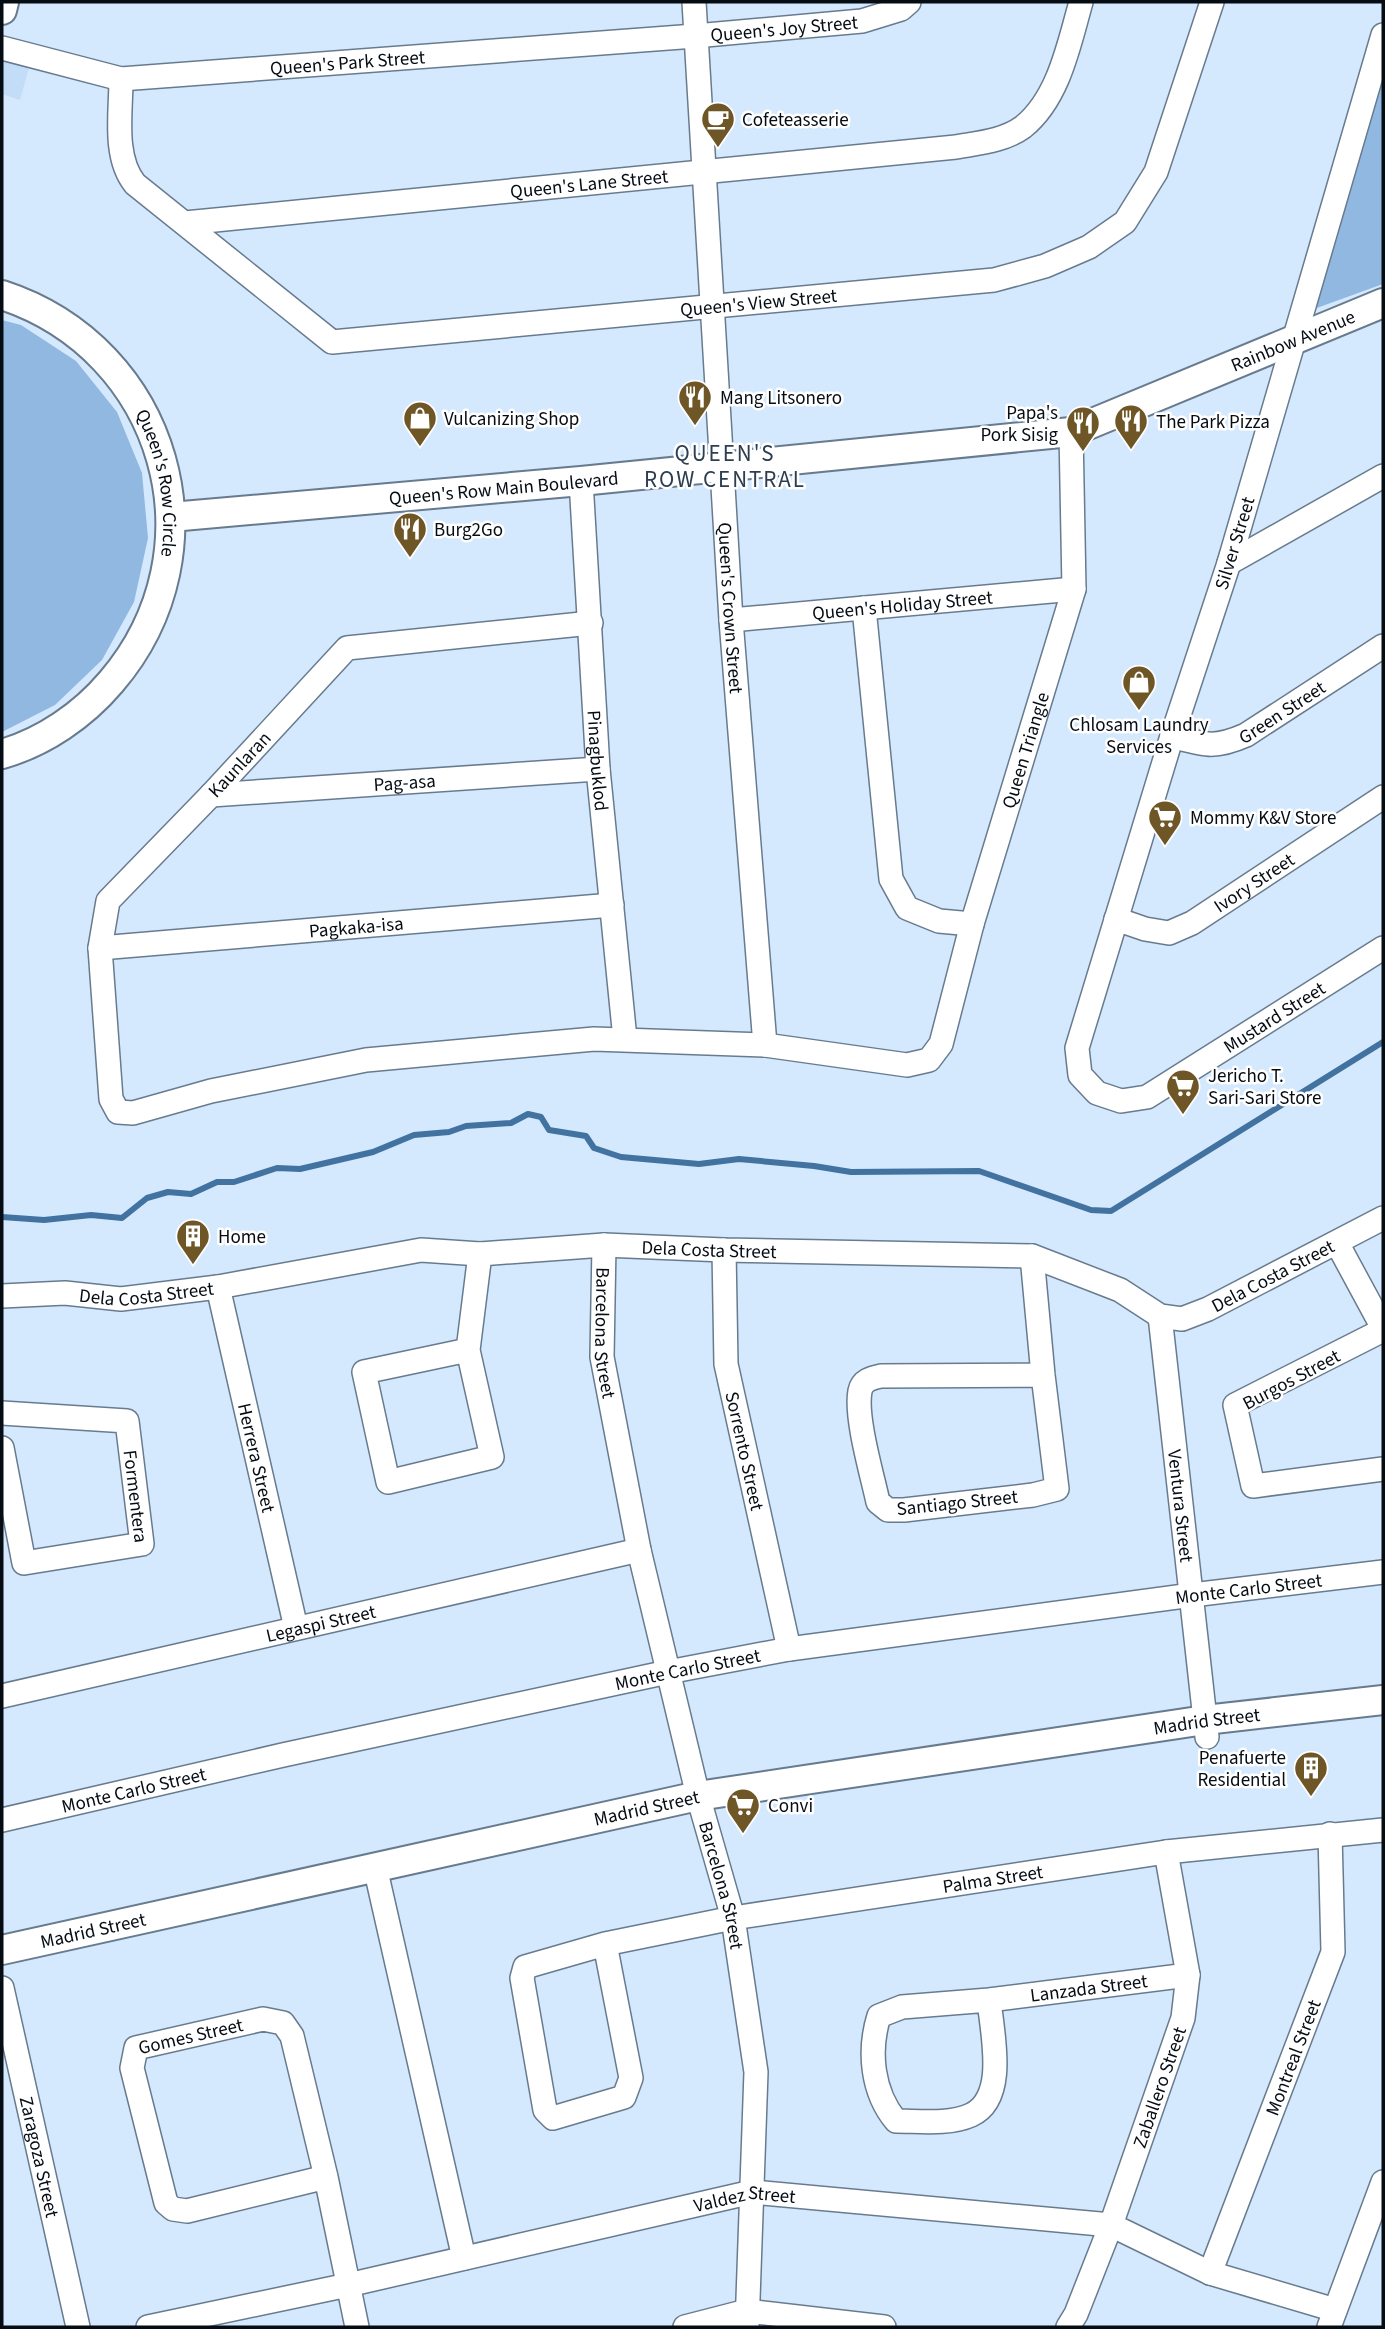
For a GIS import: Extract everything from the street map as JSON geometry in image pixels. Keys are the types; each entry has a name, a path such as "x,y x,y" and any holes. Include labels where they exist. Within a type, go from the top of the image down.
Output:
{"street":[{"path":"2,10 4,2"},
{"name":"Queen's Crown Street","path":"694,2 731,620 765,1045"},
{"name":"Queen's Joy Street","path":"695,36 862,21 901,9 909,2"},
{"name":"Queen's Lane Street","path":"185,223 956,147 994,140 1022,127 1045,101 1063,63 1081,2"},
{"name":"Queen's View Street","path":"185,223 332,342 994,280 1045,266 1089,247 1125,222 1156,172 1212,2"},
{"name":"Silver Street","path":"1077,1048 1172,736 1229,563 1383,35"},
{"name":"Queen's Park Street","path":"2,48 121,79 695,36"},
{"path":"121,79 121,147 128,176 185,223"},
{"name":"Queen's Row Circle","path":"2,295 54,317 82,337 107,360 129,387 146,417 159,449 171,517 168,564 158,600 144,635 124,667 100,695 72,719 40,738 2,754"},
{"name":"Rainbow Avenue","path":"1203,377 1383,303"},
{"name":"Queen's Row Main Boulevard","path":"171,517 581,481 1072,432 1203,377"},
{"name":"Queen Triangle","path":"765,1045 907,1065 929,1060 941,1044 972,924 1074,589 1072,432"},
{"path":"1229,563 1383,476"},
{"name":"Pinagbuklod","path":"581,481 598,769 625,1039"},
{"name":"Queen's Holiday Street","path":"731,620 1074,589"},
{"path":"864,608 891,878 907,908 939,921 972,924"},
{"name":"Kaunlaran","path":"591,623 347,648 211,795 107,901 100,947 111,1099 118,1112 133,1113 211,1091 366,1060 594,1039 625,1039"},
{"name":"Green Street","path":"1172,736 1207,746 1228,743 1246,735 1383,646"},
{"name":"Pag-asa","path":"211,795 598,769"},
{"name":"Ivory Street","path":"1116,919 1145,929 1169,933 1192,923 1383,797"},
{"name":"Pagkaka-isa","path":"100,947 612,905"},
{"name":"Mustard Street","path":"1077,1048 1080,1074 1097,1093 1122,1101 1147,1097 1383,948"},
{"path":"625,1039 765,1045"},
{"name":"Dela Costa Street","path":"2,1296 65,1293 121,1299 218,1287 421,1250 480,1254 604,1245 724,1251 1032,1256 1120,1290 1160,1316 1182,1319 1208,1309 1383,1218"},
{"name":"Burgos Street","path":"1337,1243 1383,1329 1235,1405 1253,1486 1383,1469"},
{"name":"Barcelona Street","path":"604,1245 602,1357 639,1550 700,1802 733,1918 756,2072 747,2319"},
{"name":"Sorrento Street","path":"724,1251 726,1364 789,1648"},
{"path":"468,1350 364,1372 388,1482 492,1457 468,1350 480,1254"},
{"name":"Santiago Street","path":"1032,1256 1057,1489 1033,1495 904,1510 888,1510 878,1502 861,1421 860,1390 867,1380 881,1376 1043,1376"},
{"name":"Herrera Street","path":"218,1287 296,1628"},
{"name":"Ventura Street","path":"1160,1316 1206,1729"},
{"name":"Formentera","path":"2,1413 127,1421 142,1544 24,1563 2,1448"},
{"name":"Legaspi Street","path":"2,1696 639,1550"},
{"name":"Monte Carlo Street","path":"2,1820 283,1755 789,1648 1383,1573"},
{"name":"Madrid Street","path":"2,1963 700,1802 940,1771 1383,1700"},
{"name":"Madrid Street","path":"1206,1729 1383,1714"},
{"name":"Palma Street","path":"605,1944 631,2078 624,2097 553,2118 545,2110 523,1978 525,1967 605,1944 733,1918 1166,1852 1383,1830"},
{"name":"Montreal Street","path":"1210,2273 1334,1952 1330,1834"},
{"name":"Zaballero Street","path":"1072,2321 1111,2225 1183,2018 1188,1975 1166,1852"},
{"path":"377,1875 464,2258"},
{"name":"Madrid Street","path":"2,1950 377,1875"},
{"name":"Lanzada Street","path":"989,2000 995,2078 988,2099 972,2115 952,2120 896,2121 883,2106 878,2094 872,2052 879,2016 902,2007 989,2000 1188,1975"},
{"name":"Zaragoza Street","path":"2,1988 78,2327"},
{"name":"Gomes Street","path":"326,2177 187,2211 173,2209 166,2203 132,2068 136,2048 263,2019 283,2023 292,2036 326,2177 357,2327"},
{"path":"1332,2319 1383,2182"},
{"name":"Valdez Street","path":"149,2327 348,2285 752,2192 1111,2225 1210,2273 1332,2319"},
{"path":"685,2327 747,2319 884,2327"}],"shaded area":[{"path":"2,56 30,64 20,100 2,94"},
{"path":"1383,71 1383,284 1314,309"},
{"path":"2,320 21,325 76,361 117,412 142,473 148,538 134,602 102,660 55,705 2,732"}],"waterway":[{"path":"2,1217 44,1220 91,1215 122,1218 147,1198 168,1192 191,1194 217,1182 234,1182 277,1168 300,1169 373,1152 414,1135 449,1132 466,1126 511,1123 528,1114 541,1117 549,1130 586,1136 594,1148 621,1157 699,1164 739,1159 851,1172 979,1171 1091,1210 1111,1211 1383,1042"}],"place":[{"name":"Cofeteasserie","path":"718,149"},
{"name":"Mang Litsonero","path":"695,427"},
{"name":"Vulcanizing Shop","path":"420,448"},
{"name":"The Park Pizza","path":"1131,451"},
{"name":"Papa's Pork Sisig","path":"1083,453"},
{"name":"Burg2Go","path":"410,559"},
{"name":"Chlosam Laundry Services","path":"1139,712"},
{"name":"Mommy K&V Store","path":"1165,847"},
{"name":"Jericho T. Sari-Sari Store","path":"1183,1116"},
{"name":"Home","path":"193,1266"},
{"name":"Penafuerte Residential","path":"1311,1798"},
{"name":"Convi","path":"743,1835"}],"district":[{"name":"QUEEN'S ROW CENTRAL","path":"725,466"}]}
